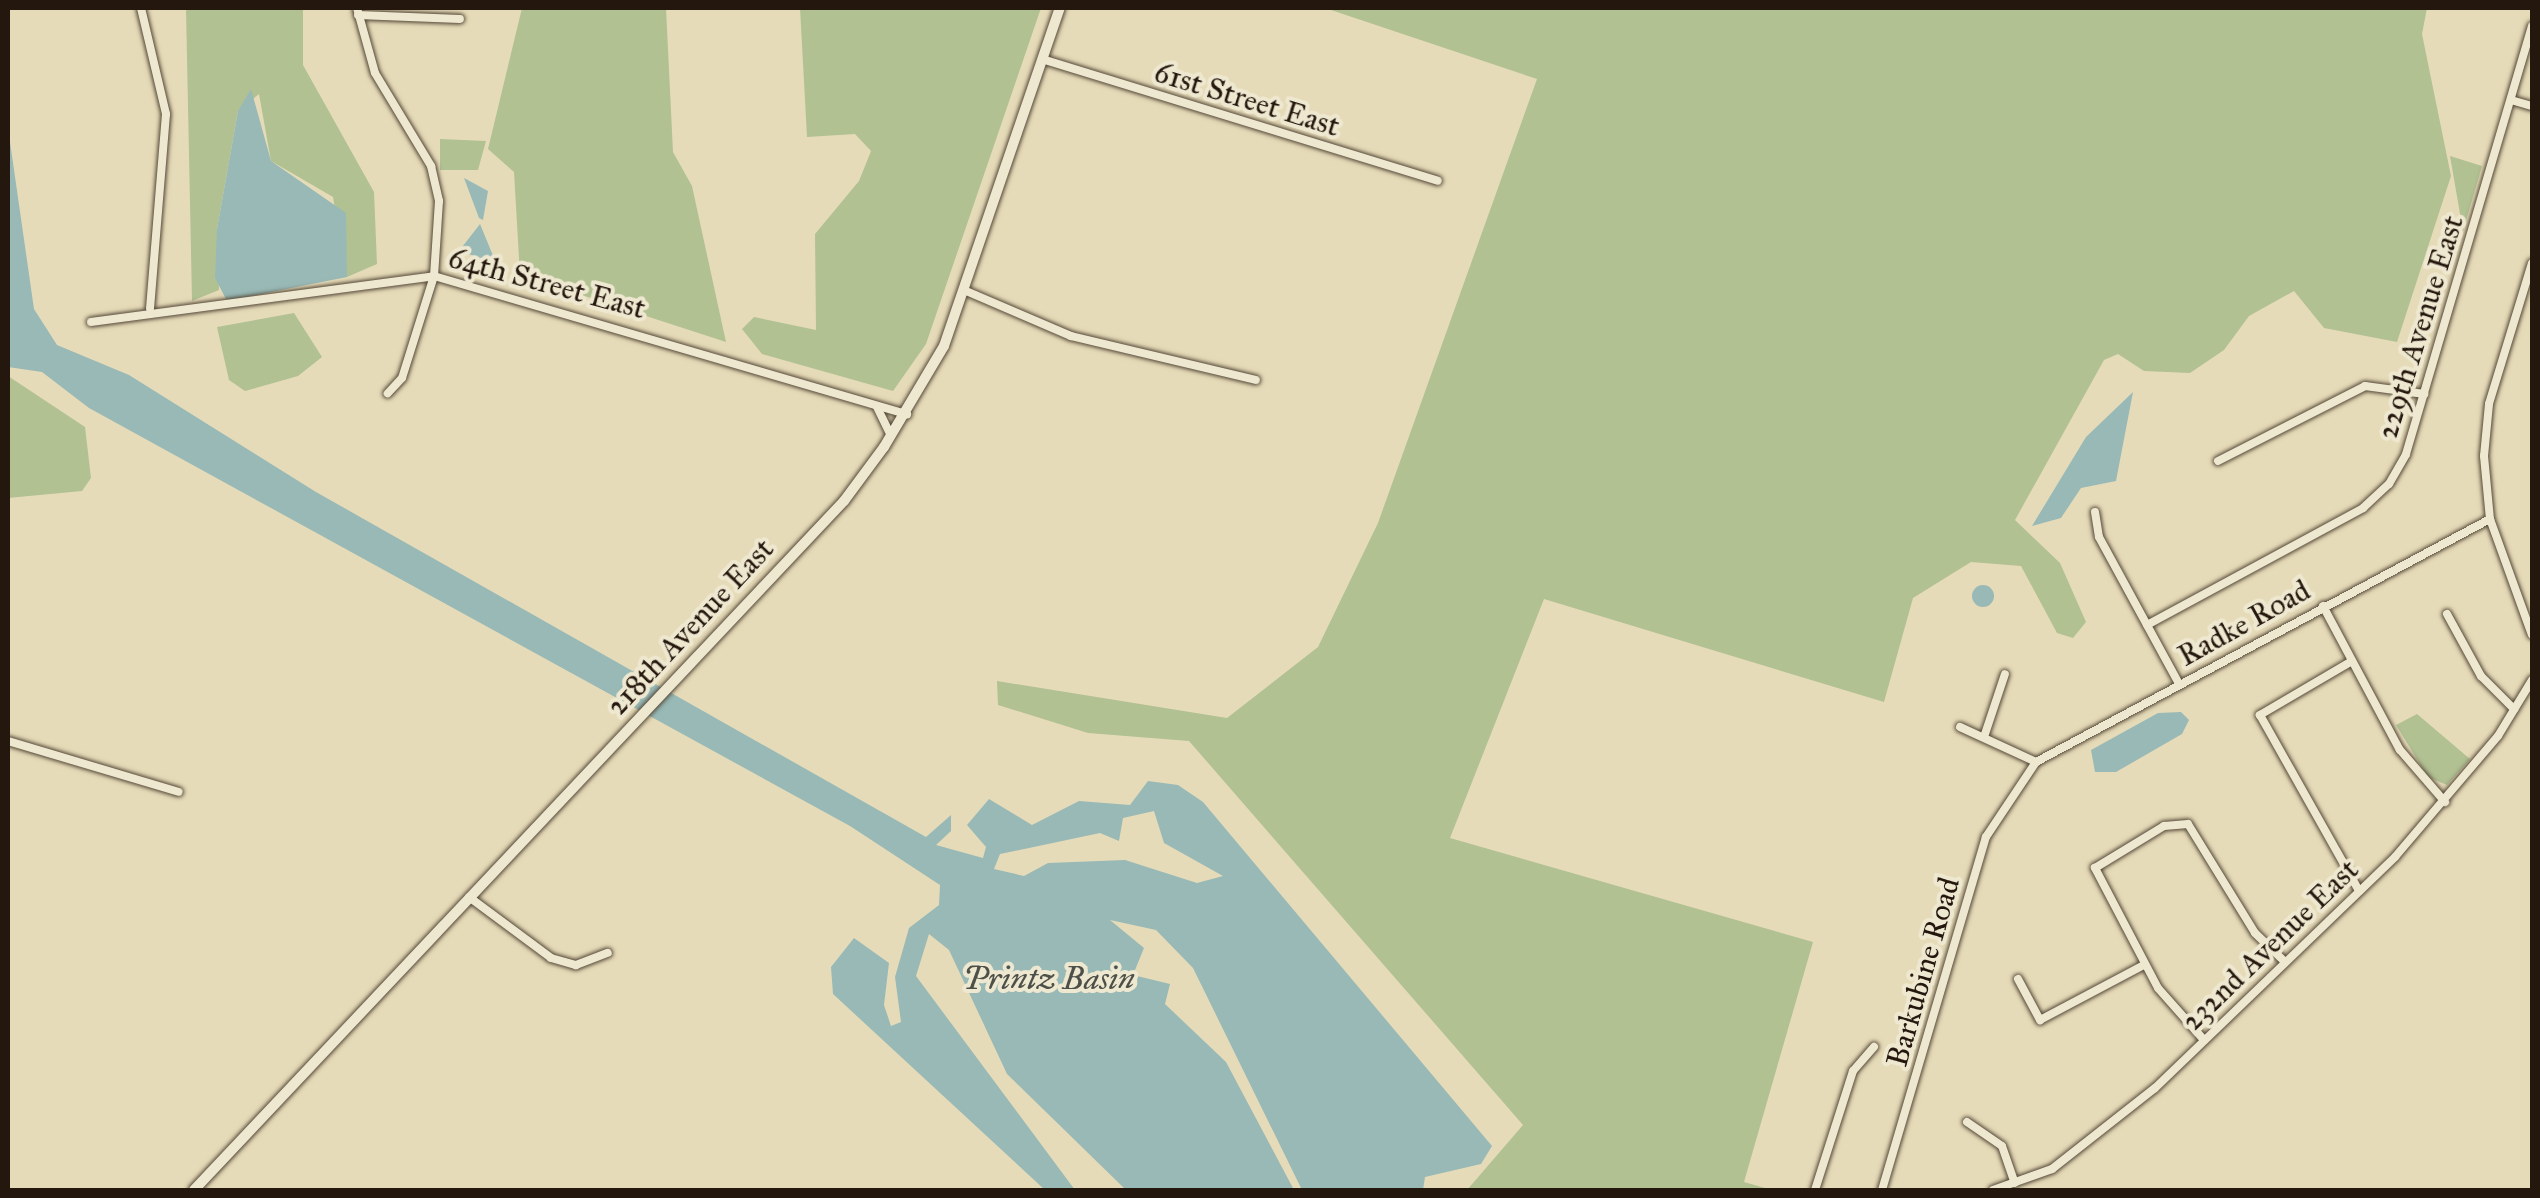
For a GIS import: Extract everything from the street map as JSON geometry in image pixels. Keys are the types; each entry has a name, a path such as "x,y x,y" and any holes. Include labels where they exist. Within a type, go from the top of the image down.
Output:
{"street":[{"path":"141,8 166,114 150,308"},
{"name":"218th Avenue East","path":"197,1186 630,728 889,440 907,414 966,291 1060,8"},
{"path":"388,393 402,378 434,276 436,183 375,73 358,11 460,19"},
{"name":"229th Avenue East","path":"2147,625 2363,508 2406,454 2532,26"},
{"name":"61st Street East","path":"1042,59 1438,182"},
{"path":"2511,100 2532,106"},
{"path":"2532,263 2489,404 2490,520 2532,635"},
{"name":"64th Street East","path":"91,322 131,320 150,308 163,314 434,276 907,414"},
{"path":"966,291 1071,336 1256,380"},
{"path":"2218,461 2366,386 2424,394"},
{"path":"870,401 886,415 889,440"},
{"path":"2095,512 2179,684"},
{"name":"Radke Road","path":"2025,774 2036,762 2322,606 2490,520"},
{"path":"2322,606 2420,782 2445,802"},
{"path":"2447,614 2481,676 2514,709"},
{"path":"2352,661 2260,715 2359,891"},
{"path":"1985,734 2005,674"},
{"name":"232nd Avenue East","path":"1993,1190 2016,1182 2098,1136 2204,1040 2445,802 2532,680"},
{"path":"1960,727 1985,734 2036,762"},
{"path":"8,741 179,792"},
{"name":"Barkubine Road","path":"1882,1190 1986,837 2025,774"},
{"path":"2204,1040 2144,965 2095,868 2164,826 2188,824 2255,933 2285,962"},
{"path":"469,897 551,958 576,965 608,954"},
{"path":"2018,979 2040,1020 2144,965"},
{"path":"1815,1190 1854,1071 1874,1047"},
{"path":"1966,1122 2002,1146 2016,1182"}],"green space":[{"path":"186,8 303,8 303,65 374,192 377,264 347,277 333,197 271,161 259,94 238,111 217,229 219,290 192,301"},
{"path":"522,8 666,8 673,152 692,186 726,342 520,275 514,172 488,149"},
{"path":"800,8 1041,8 926,344 893,391 762,354 742,329 754,317 816,330 815,234 859,181 871,151 855,134 807,137"},
{"path":"1325,8 2427,8 2422,34 2451,176 2397,342 2324,328 2294,291 2249,316 2224,350 2190,373 2144,371 2118,354 2104,360 2015,520 2060,563 2086,622 2073,638 2057,633 2021,566 1971,562 1913,598 1884,702 1544,599 1450,838 1813,942 1744,1182 1772,1190 1467,1190 1523,1125 1189,741 1088,733 998,705 997,681 1227,718 1318,647 1378,523 1537,79"},
{"path":"440,139 486,141 478,170 440,170"},
{"path":"2450,156 2482,166 2463,231"},
{"path":"294,313 322,357 298,376 245,391 229,380 217,327"},
{"path":"8,376 85,427 91,478 82,491 8,498"},
{"path":"2417,714 2470,759 2447,785 2428,777 2396,725"}],"water":[{"path":"251,89 271,161 346,213 347,277 227,301 215,278 217,229 238,111"},
{"name":"Printz Basin","path":"8,128 34,309 57,345 129,375 316,492 926,837 951,815 951,831 936,845 983,858 986,847 967,825 989,799 1032,825 1079,801 1130,805 1148,781 1178,785 1203,802 1492,1146 1481,1164 1425,1177 1423,1190 1302,1190 1193,968 1156,930 1110,920 1144,948 1133,975 1170,984 1165,1004 1226,1062 1294,1190 1126,1190 1007,1074 949,950 929,934 916,976 1075,1190 1045,1190 833,994 831,967 854,938 889,963 884,1005 891,1026 901,1022 895,977 909,928 939,905 940,885 850,826 89,408 42,372 8,367","holes":["1154,811 1164,843 1223,876 1197,883 1125,860 1048,863 1024,876 994,869 1000,854 1100,833 1119,841 1123,818"]},
{"path":"464,178 488,191 483,220 479,218"},
{"path":"480,224 494,258 503,265 459,251"},
{"path":"2133,392 2116,481 2081,488 2061,518 2032,526 2086,437"},
{"path":"1979,585 1987,585 1994,596 1987,607 1979,607 1972,600 1972,592"},
{"path":"2181,712 2189,720 2182,734 2116,772 2095,772 2091,750 2158,713"}]}
